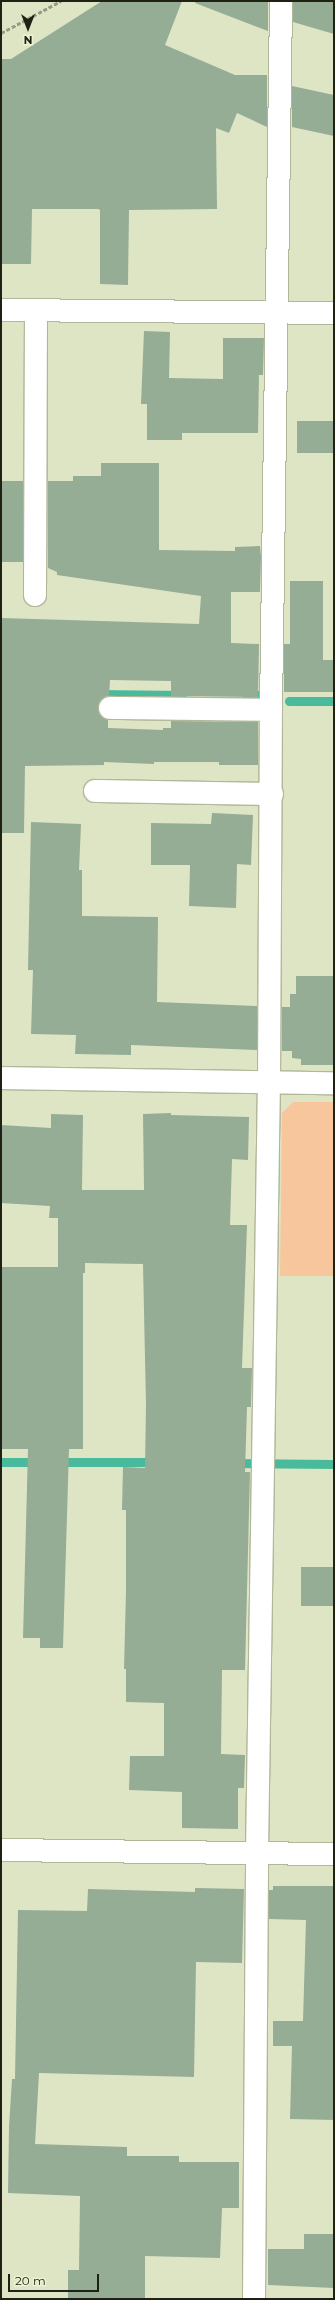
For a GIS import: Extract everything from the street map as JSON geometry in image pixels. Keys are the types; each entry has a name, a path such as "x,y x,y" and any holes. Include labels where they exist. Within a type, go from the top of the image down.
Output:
{"street":[{"path":"254,2299 257,1852 269,1082 272,794 271,710 281,1"},
{"path":"1,310 334,313"},
{"path":"35,595 36,310"},
{"path":"110,708 271,710"},
{"path":"95,791 272,794"},
{"path":"1,1078 334,1083"},
{"path":"1,1850 334,1854"}],"path":[{"path":"1,32 61,1"}],"shaded area":[{"path":"293,1102 334,1102 334,1276 280,1276 282,1113"}],"building":[{"path":"102,1 182,1 165,45 235,75 267,75 267,127 237,113 229,133 216,128 217,209 129,210 128,285 100,284 100,210 98,209 32,209 31,264 1,264 1,59 11,59"},
{"path":"196,1 268,1 268,31 195,3"},
{"path":"293,1 334,1 334,34 293,22"},
{"path":"292,86 334,95 334,136 292,127"},
{"path":"144,331 170,332 169,378 223,379 223,338 264,338 263,375 259,375 258,433 182,433 182,440 147,440 147,404 141,404"},
{"path":"297,421 334,421 334,453 297,453"},
{"path":"101,463 159,463 159,550 235,551 235,547 260,546 261,557 260,592 231,592 231,643 259,644 258,697 171,696 171,681 110,680 109,696 99,702 99,714 108,720 108,728 163,730 163,728 171,728 171,721 258,722 258,765 219,765 219,762 154,762 154,764 104,762 104,765 25,766 24,833 1,833 1,618 199,624 201,596 57,575 57,572 48,568 48,481 73,481 73,476 101,476"},
{"path":"1,481 23,481 23,562 1,562"},
{"path":"290,581 323,581 323,660 334,660 334,692 284,692 284,644 290,644"},
{"path":"212,813 253,815 251,865 237,864 236,908 189,906 190,865 151,865 151,823 211,824"},
{"path":"31,822 81,824 79,870 82,870 82,916 158,917 157,1002 257,1006 257,1050 131,1045 131,1055 75,1054 76,1035 31,1034 33,970 28,970"},
{"path":"296,976 334,976 334,1065 301,1065 301,1059 292,1058 292,1051 282,1051 282,1007 290,1007 290,994 296,994"},
{"path":"171,1113 171,1115 249,1117 248,1160 232,1159 230,1225 247,1225 242,1368 252,1368 251,1407 247,1407 245,1472 250,1472 245,1670 222,1670 221,1754 245,1755 244,1788 238,1788 238,1829 182,1828 182,1792 129,1790 130,1756 164,1756 164,1703 126,1702 126,1669 124,1669 126,1510 122,1510 123,1467 145,1468 146,1405 143,1264 85,1263 85,1273 83,1273 83,1449 69,1449 63,1648 40,1648 40,1638 23,1638 28,1449 1,1449 1,1267 58,1267 58,1218 49,1218 50,1206 1,1203 1,1125 51,1128 51,1114 83,1115 82,1190 144,1190 143,1114"},
{"path":"301,1567 334,1567 334,1606 301,1606"},
{"path":"273,1886 334,1886 334,2120 290,2119 292,2046 273,2046 273,2021 303,2021 306,1920 269,1919 269,1890 273,1890"},
{"path":"195,1888 244,1889 242,1963 196,1962 194,2077 39,2073 35,2144 127,2147 127,2156 179,2156 179,2162 239,2162 239,2208 222,2208 220,2258 145,2256 145,2299 68,2299 68,2270 79,2270 80,2196 8,2193 9,2127 12,2079 15,2079 18,1910 87,1911 88,1889 195,1892"},
{"path":"304,2234 334,2234 334,2288 268,2285 268,2249 304,2249"}],"waterway":[{"path":"97,694 182,695"},
{"path":"247,695 260,695 260,701"},
{"path":"289,701 334,701"},
{"path":"1,1462 39,1462"},
{"path":"57,1462 157,1462"},
{"path":"233,1463 334,1464"}]}
